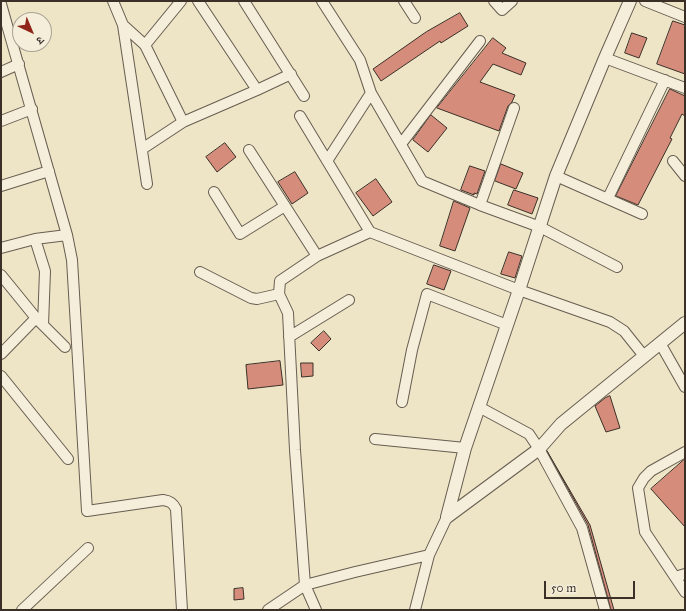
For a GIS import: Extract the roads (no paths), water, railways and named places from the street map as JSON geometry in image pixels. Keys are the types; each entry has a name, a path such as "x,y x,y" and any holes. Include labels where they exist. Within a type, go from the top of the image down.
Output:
{"street":[{"path":"113,1 123,25 147,184"},
{"path":"145,46 181,1"},
{"path":"198,1 257,90"},
{"path":"244,1 304,96"},
{"path":"322,1 360,60 370,93 422,181 480,205 540,227 617,267"},
{"path":"404,1 415,18"},
{"path":"494,1 502,10 512,1"},
{"path":"415,610 429,555 447,517 465,448 556,176 630,1"},
{"path":"645,1 685,17"},
{"path":"1,4 50,171 67,234 72,260 87,511 163,500 170,501 174,504 176,509 182,610"},
{"path":"123,25 145,46 183,122"},
{"path":"401,144 480,41"},
{"path":"605,58 685,88"},
{"path":"1,72 19,64"},
{"path":"142,149 183,122 291,74"},
{"path":"608,198 665,80"},
{"path":"327,161 370,93"},
{"path":"480,205 514,108"},
{"path":"1,121 32,110"},
{"path":"300,116 370,232 519,290 618,326 632,339 644,356"},
{"path":"249,150 318,256"},
{"path":"673,161 685,176"},
{"path":"1,186 50,171"},
{"path":"556,176 642,214"},
{"path":"214,192 240,234 285,206"},
{"path":"316,610 305,585 295,450 288,313 279,294 280,281 318,256 370,232"},
{"path":"1,248 35,239 67,234"},
{"path":"1,354 39,321 45,271 35,239"},
{"path":"200,272 251,298 257,299 279,294"},
{"path":"1,275 39,321 65,347"},
{"path":"402,402 412,350 427,294 507,325"},
{"path":"289,337 349,300"},
{"path":"447,517 539,449 561,424 685,324"},
{"path":"660,343 685,387"},
{"path":"1,376 68,459"},
{"path":"479,407 529,434 539,449 582,528 605,610"},
{"path":"375,439 465,448"},
{"path":"685,452 651,471 644,478 638,488 645,532 680,576 685,592"},
{"path":"22,610 88,548"},
{"path":"268,610 305,585 429,555"}]}
